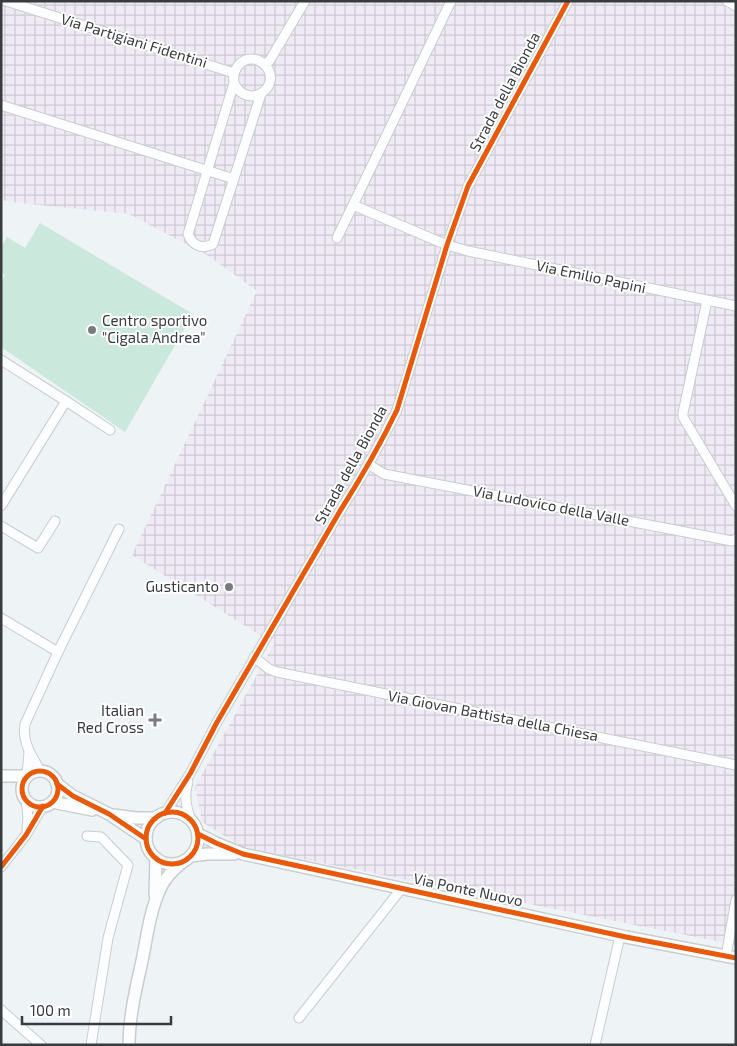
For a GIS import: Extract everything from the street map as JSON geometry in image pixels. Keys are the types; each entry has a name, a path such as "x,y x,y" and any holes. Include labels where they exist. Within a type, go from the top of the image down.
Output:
{"street":[{"name":"Via Partigiani Fidentini","path":"6,1 234,73"},
{"path":"265,65 270,60 305,1"},
{"path":"337,238 451,1"},
{"name":"Strada della Bionda","path":"160,815 190,774 216,724 386,433 397,410 447,245 468,186 568,1"},
{"path":"727,1 736,6"},
{"path":"250,59 265,65 270,81 260,94 213,244 205,247 198,245 192,242 188,234 234,83 234,73 240,64 250,59"},
{"path":"234,83 240,92 245,95 260,94"},
{"path":"1,105 234,179"},
{"name":"Via Emilio Papini","path":"353,205 447,245 468,251 736,306"},
{"path":"707,301 683,417 736,506"},
{"path":"1,360 110,430"},
{"path":"1,506 66,401"},
{"name":"Via Ludovico della Valle","path":"368,464 384,474 732,541 736,539"},
{"path":"1,526 38,548 55,521"},
{"path":"27,776 29,752 24,730 25,724 58,652 119,529"},
{"path":"1,618 58,652"},
{"name":"Via Giovan Battista della Chiesa","path":"254,658 269,669 277,672 736,765"},
{"path":"29,752 40,771"},
{"path":"26,835 28,817 22,785 29,773 40,771 48,773 57,784 74,796 106,813 146,839"},
{"name":"Strada della Bionda","path":"190,774 185,794 185,802 190,818"},
{"path":"1,776 27,776"},
{"path":"1,776 14,784 34,806 47,804 136,818 174,812 190,818 198,834 196,850 173,870 162,885 154,904"},
{"path":"1,867 47,804 57,794 57,784"},
{"path":"129,1045 135,994 156,890 156,858 148,846 146,839 147,831 160,815"},
{"name":"Via Ponte Nuovo","path":"198,834 216,844 242,854 620,936 731,957"},
{"path":"87,836 101,836 128,866 108,938 91,1045"},
{"name":"Via Ponte Nuovo","path":"156,858 169,864 207,854 242,854"},
{"path":"299,1018 402,888"},
{"path":"731,957 736,900"},
{"path":"596,1045 620,936"},
{"path":"1,1010 41,1045"}],"shaded area":[{"path":"1,1 736,1 736,945 242,847 202,822 195,787 274,644 132,555 257,291 207,255 129,214 1,200"}],"green space":[{"name":"Centro sportivo \"Cigala Andrea\"","path":"40,223 193,314 125,432 1,347 1,283 5,275 1,272 1,247 7,237 25,248"}],"cycle path":[{"path":"165,813 190,774 216,724 391,423 397,410 447,245 468,186 568,1"},
{"path":"40,771 53,776 58,789 53,802 40,807 27,802 22,789 27,776 40,771"},
{"path":"57,784 73,796 109,814 146,839"},
{"path":"1,867 26,835 43,806"},
{"path":"172,812 182,814 190,820 196,828 198,838 196,848 190,856 182,862 172,864 162,862 154,856 148,848 146,838 148,828 154,820 162,814 172,812"},
{"path":"198,834 243,854 626,937 736,958"}],"place":[{"name":"Centro sportivo \"Cigala Andrea\"","path":"92,330"},
{"name":"Gusticanto","path":"229,587"},
{"name":"Italian Red Cross","path":"155,720"}]}
